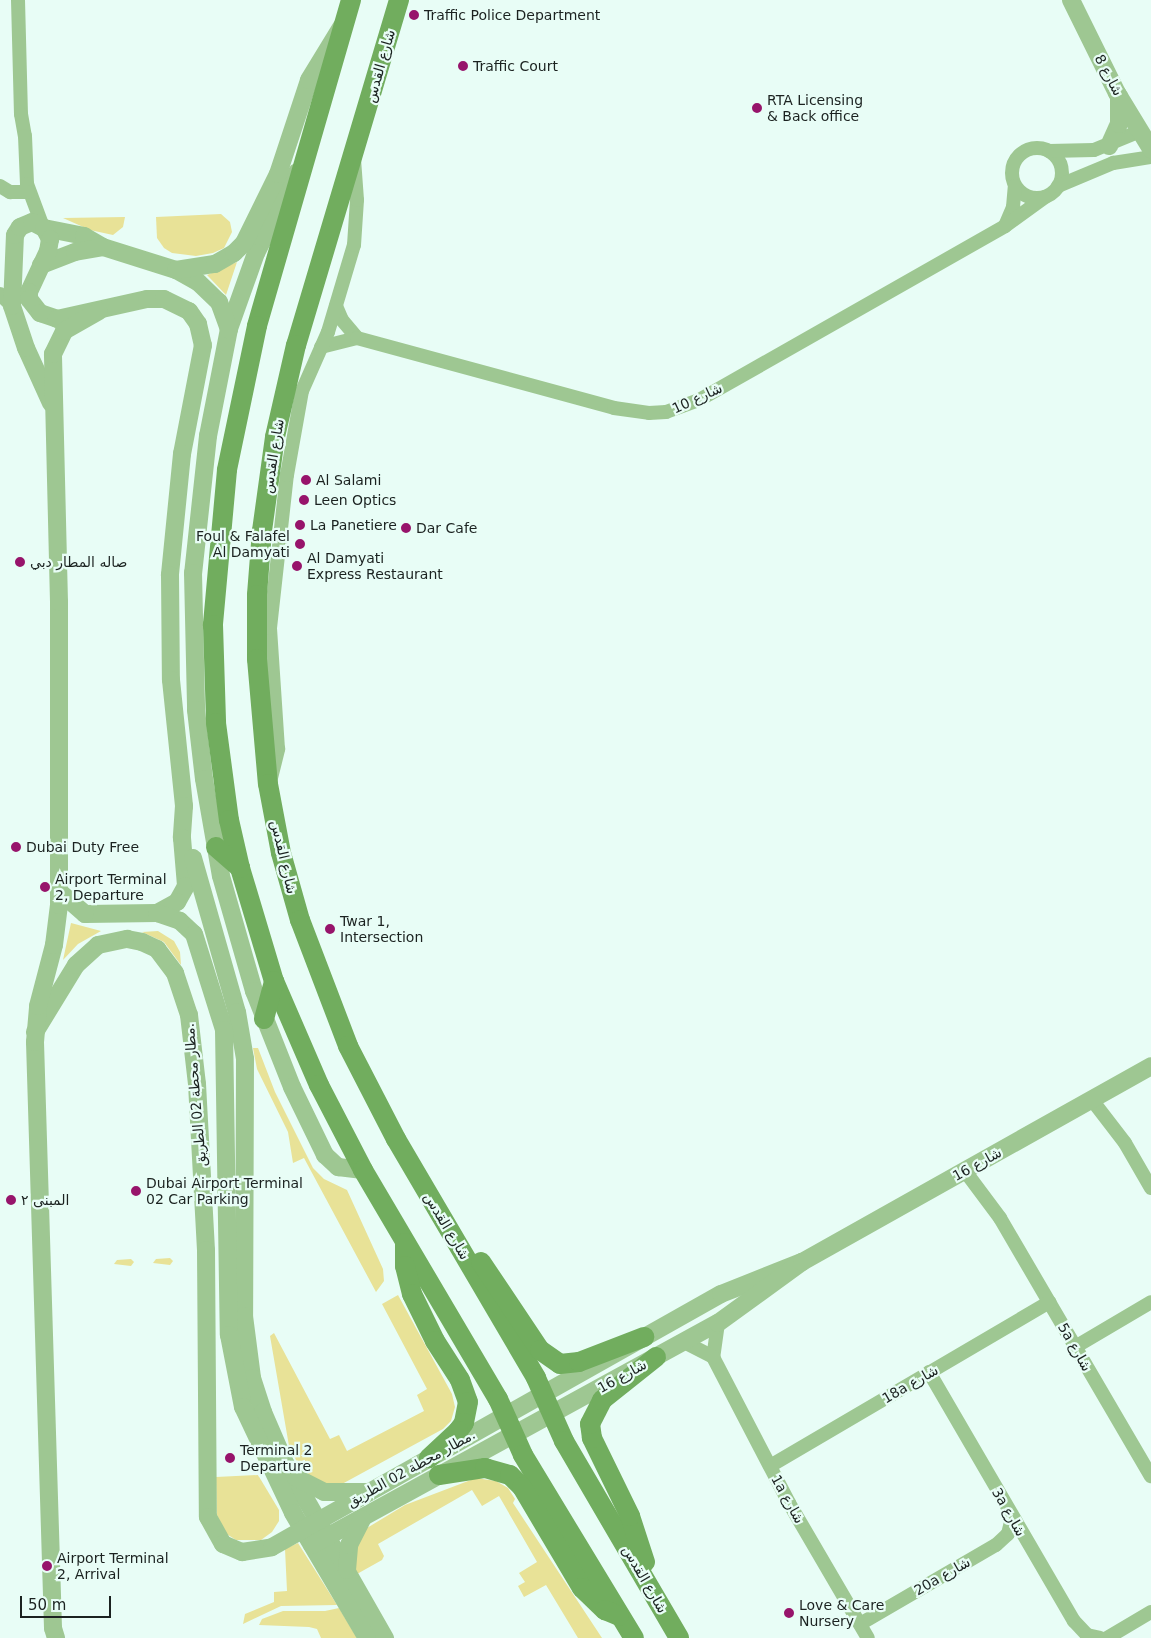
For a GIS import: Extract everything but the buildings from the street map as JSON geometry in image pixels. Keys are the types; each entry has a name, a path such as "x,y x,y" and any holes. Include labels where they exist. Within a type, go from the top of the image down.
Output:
{"main road":[{"path":"351,0 245,374 227,470 215,577 213,664 216,723 224,791 240,868 274,981 319,1085 363,1170 505,1416 513,1435 634,1638"},
{"name":"شارع القدس","path":"399,0 296,345 267,484 257,595 257,650 268,784 283,861 328,998 375,1101 544,1394 564,1441 679,1638"},
{"path":"216,847 240,868"},
{"path":"264,1019 274,981"},
{"path":"451,1232 489,1271 540,1350 553,1361 560,1364 579,1362 644,1337"},
{"path":"405,1241 405,1266 412,1294 435,1341 460,1380 468,1402 464,1423 434,1466"},
{"path":"654,1593 630,1516 590,1431 592,1417 598,1405 656,1357"},
{"path":"434,1466 485,1468 510,1475 522,1487 582,1588 605,1610 621,1617"}],"street":[{"path":"18,0 13,15 13,65 28,192 50,245 29,292 29,299 40,313 58,319 147,299 164,299 189,311 203,338 180,472 170,575 171,680 184,806 199,880 237,1012 245,1059 244,1316 246,1350 263,1412 292,1475 385,1638"},
{"name":"شارع 8","path":"1071,0 1119,96 1151,148"},
{"path":"176,270 214,264 234,253 244,243 278,174 309,80 323,52 346,22"},
{"path":"1108,146 1119,124 1119,96"},
{"path":"1005,226 1013,207 1012,165 1020,153 1033,148 1050,151 1079,152 1108,146 1140,131"},
{"path":"1050,151 1062,171 1058,186"},
{"path":"268,784 278,749 270,628 287,475 302,391 336,306 356,231 358,200 354,153"},
{"path":"306,156 256,253 229,329 203,469 192,607 198,728 216,847 236,934 264,1019 328,1160 338,1167 363,1170"},
{"path":"1014,186 1028,197 1045,197 1058,186 1113,162 1151,158"},
{"path":"5,189 28,192"},
{"name":"شارع 10","path":"321,347 357,338 598,403 649,414 683,407 1005,226 1045,197"},
{"path":"53,408 6,300 17,230 27,223 84,236 103,248 176,270 214,295 229,329"},
{"path":"41,265 75,252 103,248"},
{"path":"336,306 342,320 357,338"},
{"path":"56,1638 53,1628 35,1032 56,932 59,891 59,602 53,408 55,344 70,326 99,311"},
{"path":"59,891 85,914 157,913 178,902 186,886 182,838 184,806"},
{"name":"مطار محطة 02 الطريق.","path":"157,913 180,921 194,934 222,1020 226,1056 232,1360 250,1426 303,1529 367,1638"},
{"name":"مطار محطة 02 الطريق.","path":"35,1032 76,965 98,945 127,939 142,942 156,949 175,973 188,1015 197,1084 206,1250 208,1517 214,1532 223,1544 242,1552 262,1552 370,1491 513,1435"},
{"name":"شارع 16","path":"513,1435 718,1323 802,1262 1151,1066"},
{"path":"1096,1097 1151,1188"},
{"name":"5a شارع","path":"970,1168 1151,1476"},
{"name":"شارع 16","path":"505,1416 736,1287 802,1262"},
{"name":"18a شارع","path":"770,1466 1049,1302"},
{"path":"1075,1347 1151,1302"},
{"path":"684,1342 713,1357 718,1323"},
{"name":"1a شارع","path":"713,1357 770,1466 868,1638"},
{"name":"3a شارع","path":"929,1372 1012,1518 1074,1621 1087,1635 1100,1638"},
{"name":"مطار محطة 02 الطريق.","path":"312,1545 362,1518 505,1416"},
{"path":"292,1475 324,1492 370,1491"},
{"path":"347,1570 349,1545 362,1518"},
{"name":"20a شارع","path":"860,1624 996,1545 1008,1534 1012,1518"},
{"path":"1107,1638 1151,1612"}],"shaded area":[{"path":"221,214 230,222 232,232 224,248 213,253 196,256 172,253 164,248 157,238 156,217"},
{"path":"125,217 123,227 113,235 90,230 63,218"},
{"path":"237,262 226,295 207,275"},
{"path":"71,923 101,931 78,944 63,960"},
{"path":"158,931 174,941 180,952 181,965 164,942 142,932"},
{"path":"253,1048 258,1048 275,1092 313,1168 324,1179 347,1190 383,1269 384,1281 376,1292 304,1158 293,1163 288,1132 257,1069"},
{"path":"170,1258 173,1261 170,1265 153,1263 156,1259"},
{"path":"131,1259 134,1262 131,1266 114,1264 117,1260"},
{"path":"398,1295 452,1394 455,1407 451,1421 443,1429 342,1484 330,1486 311,1479 298,1464 289,1446 270,1336 274,1333 330,1439 339,1435 347,1451 424,1411 417,1395 427,1389 382,1304"},
{"path":"258,1475 279,1510 279,1521 272,1532 261,1540 236,1540 225,1533 217,1515 216,1477"},
{"path":"476,1478 496,1481 508,1488 515,1499 513,1503 602,1638 578,1638 546,1585 524,1597 518,1586 525,1582 519,1573 537,1562 499,1496 482,1506 472,1490 378,1544 384,1556 382,1560 357,1574 352,1563 362,1531 405,1505"},
{"path":"298,1543 337,1605 281,1606 243,1624 245,1614 274,1602 274,1592 287,1591 285,1549"},
{"path":"339,1608 357,1638 321,1638 317,1629 309,1627 259,1625 262,1619 283,1611 325,1611"}],"place":[{"name":"Traffic Police Department","path":"414,15"},
{"name":"Traffic Court","path":"463,66"},
{"name":"RTA Licensing & Back office","path":"757,108"},
{"name":"Al Salami","path":"306,480"},
{"name":"Leen Optics","path":"304,500"},
{"name":"La Panetiere","path":"300,525"},
{"name":"Dar Cafe","path":"406,528"},
{"name":"Foul & Falafel Al Damyati","path":"300,544"},
{"name":"صاله المطار دبي","path":"20,562"},
{"name":"Al Damyati Express Restaurant","path":"297,566"},
{"name":"Dubai Duty Free","path":"16,847"},
{"name":"Airport Terminal 2, Departure","path":"45,887"},
{"name":"Twar 1, Intersection","path":"330,929"},
{"name":"Dubai Airport Terminal 02 Car Parking","path":"136,1191"},
{"name":"المبنى ٢","path":"11,1200"},
{"name":"Terminal 2 Departure","path":"230,1458"},
{"name":"Airport Terminal 2, Arrival","path":"47,1566"},
{"name":"Love & Care Nursery","path":"789,1613"}]}
